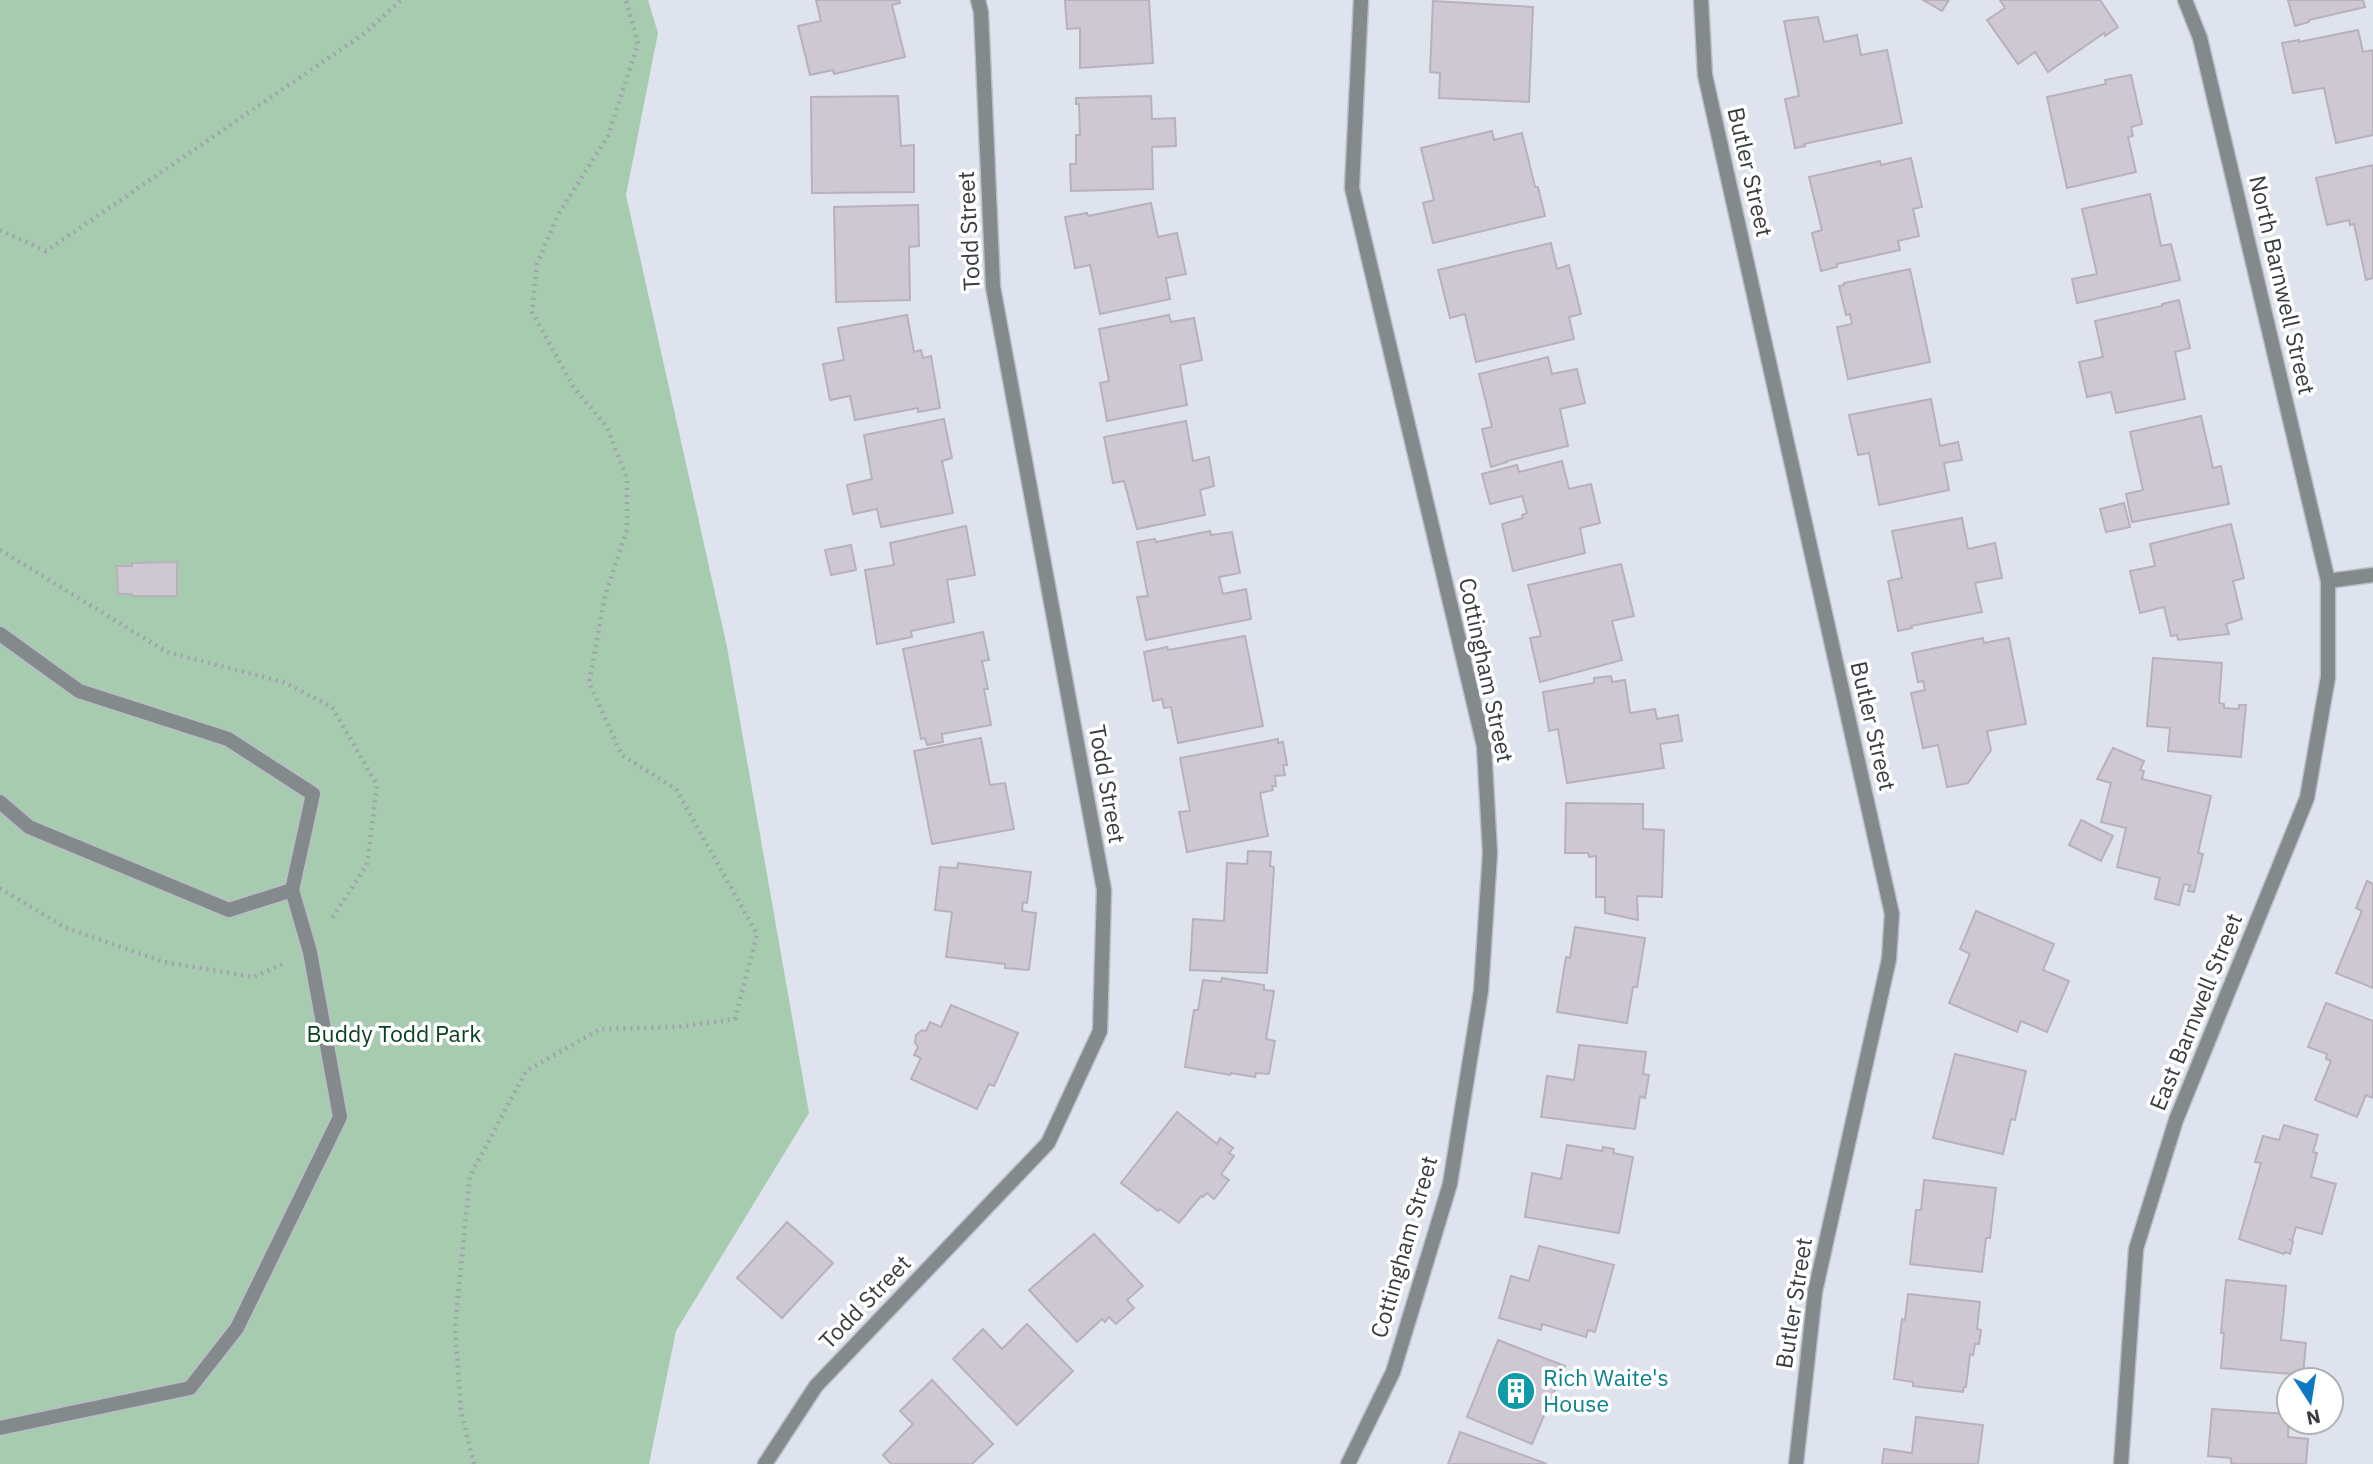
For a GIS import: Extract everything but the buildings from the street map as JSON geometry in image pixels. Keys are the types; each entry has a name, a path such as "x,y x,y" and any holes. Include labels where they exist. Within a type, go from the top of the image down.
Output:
{"street":[{"name":"Todd Street","path":"765,1464 816,1386 1048,1143 1100,1031 1104,890 993,287 981,12 978,0"},
{"name":"Cottingham Street","path":"1348,1464 1393,1372 1450,1184 1481,991 1490,853 1484,746 1352,188 1361,0"},
{"name":"Butler Street","path":"1701,0 1704,75 1892,914 1889,959 1815,1292 1796,1464"},
{"name":"North Barnwell Street","path":"2185,0 2200,37 2328,581"},
{"path":"2328,581 2373,575"},
{"name":"East Barnwell Street","path":"2121,1464 2136,1249 2176,1120 2307,798 2328,677 2328,581"},
{"path":"0,634 79,691 229,739 313,793 292,890 310,952 340,1118 237,1328 190,1388 0,1429"},
{"path":"0,802 29,827 229,910 292,890"}],"path":[{"path":"0,230 46,251 365,33 401,0"},
{"path":"474,1464 461,1412 455,1326 470,1176 482,1152 526,1071 600,1029 677,1027 735,1019 757,934 676,789 622,755 589,683 605,596 628,529 627,479 607,428 574,388 532,312 537,264 559,214 608,136 638,44 626,0"},
{"path":"0,550 167,652 284,682 332,707 377,785 367,865 310,952 254,977 164,962 64,927 0,888"}],"green space":[{"name":"Buddy Todd Park","path":"0,0 648,0 658,33 626,195 727,647 809,1113 676,1331 649,1464 0,1464"}],"place":[{"name":"Rich Waite's House","path":"1516,1391"}]}
